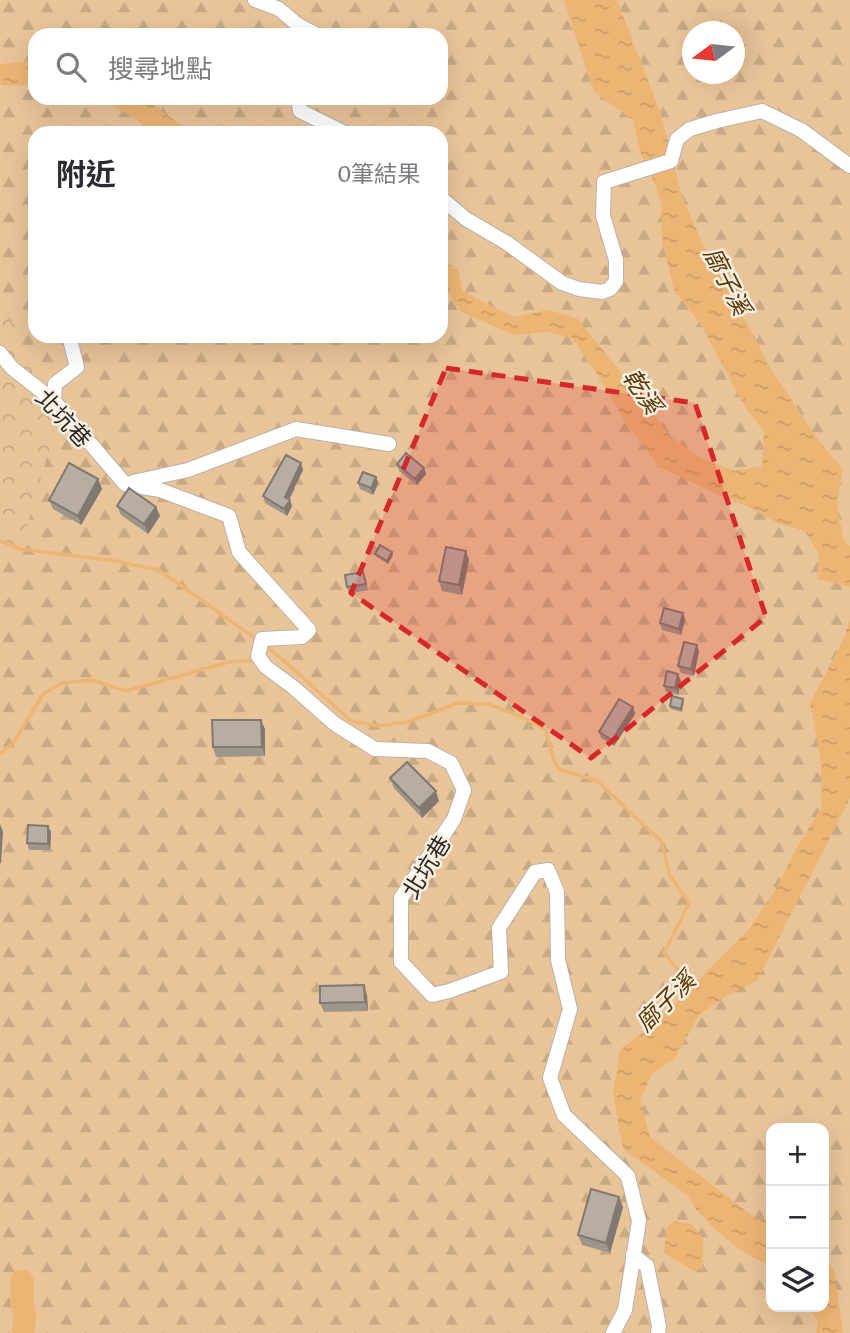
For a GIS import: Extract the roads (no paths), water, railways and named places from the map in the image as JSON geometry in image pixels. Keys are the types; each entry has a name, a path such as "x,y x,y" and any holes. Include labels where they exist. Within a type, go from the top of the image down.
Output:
{"street":[{"path":"255,0 279,9 304,28"},
{"path":"299,105 300,111 331,126"},
{"path":"448,204 466,219 507,243 562,282 579,289 601,292 610,289 616,281 616,260 603,216 604,182 671,161 677,139 690,129 761,111 802,130 850,166"},
{"path":"54,401 55,384 77,368 71,343"},
{"name":"北坑巷","path":"0,353 12,368 54,401 125,484 160,490 229,516 239,552 309,630 302,637 260,645 258,656 266,667 335,724 375,749 428,751 451,763 464,790 454,819 401,898 401,962 432,995 501,972 499,928 535,872 548,870 557,891 558,960 570,1009 550,1078 565,1115 628,1176 639,1221 625,1310 613,1333"},
{"path":"125,484 188,470 296,429 389,444"},
{"path":"634,1255 647,1266 659,1326 658,1333"}],"water":[{"path":"564,0 617,0 661,114 682,196 707,254 767,363 819,441 843,469 837,505 844,542 850,546 850,587 817,579 819,554 805,531 777,523 747,506 659,467 625,422 572,338 548,332 514,335 461,312 448,292 448,264 458,270 462,291 514,317 547,310 577,318 671,437 703,459 734,471 762,466 764,432 745,407 701,325 674,290 662,241 661,203 640,151 633,120 594,92"},
{"path":"28,62 28,86 0,85 0,64"},
{"path":"112,105 154,105 181,126 145,126"},
{"path":"850,620 850,798 757,981 726,996 699,1015 675,1058 652,1074 640,1100 650,1137 751,1215 766,1220 766,1264 740,1250 710,1225 687,1195 623,1149 613,1094 620,1050 658,1020 749,929 779,884 821,808 821,761 810,703 843,640"},
{"path":"676,1221 692,1224 703,1238 703,1268 694,1271 664,1253 667,1226"},
{"path":"829,1264 834,1271 843,1333 816,1333 818,1321 811,1312 829,1312"}],"waterway":[{"path":"0,541 21,549 115,561 159,570 256,639"},
{"name":"廍子溪","path":"265,646 351,721 377,726 408,722 458,703 488,704 520,716 546,730 553,758 559,769 597,781 661,841 670,876 689,903 664,953 695,990"},
{"path":"0,754 14,742 43,694 62,683 92,680 126,691 229,662 256,660"},
{"path":"22,1281 25,1316 23,1333"}],"water label":[{"name":"乾溪","path":"644,390"}]}
